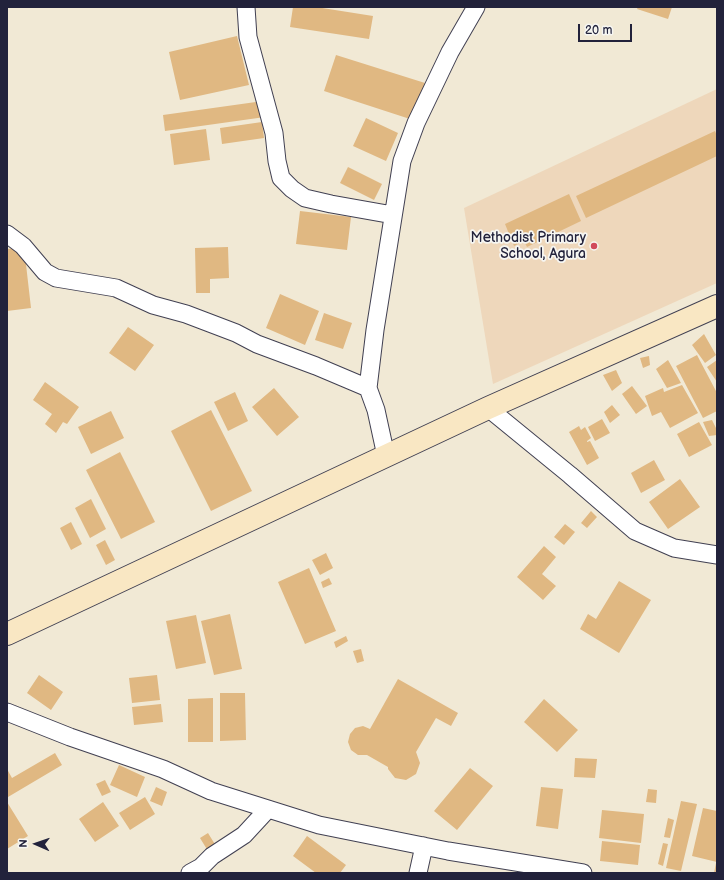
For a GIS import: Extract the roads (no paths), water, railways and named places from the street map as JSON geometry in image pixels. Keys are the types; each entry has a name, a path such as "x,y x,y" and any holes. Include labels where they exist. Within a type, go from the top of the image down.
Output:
{"street":[{"path":"246,7 248,37 274,133 277,161 281,178 292,189 305,198 393,215"},
{"path":"386,456 376,410 368,388 375,330 402,161 416,123 450,52 476,7"},
{"path":"7,234 23,246 45,272 56,278 116,288 153,306 186,314 236,333 257,344 316,366 368,388"},
{"path":"7,634 488,408 717,306"},
{"path":"488,408 570,475 635,531 674,548 717,555"},
{"path":"7,712 70,737 162,769 211,791 319,825 448,851 583,873"},
{"path":"190,873 201,867 212,856 244,835 268,809"},
{"path":"418,873 424,846"}],"place":[{"name":"Methodist Primary School, Agura","path":"594,246"}]}
